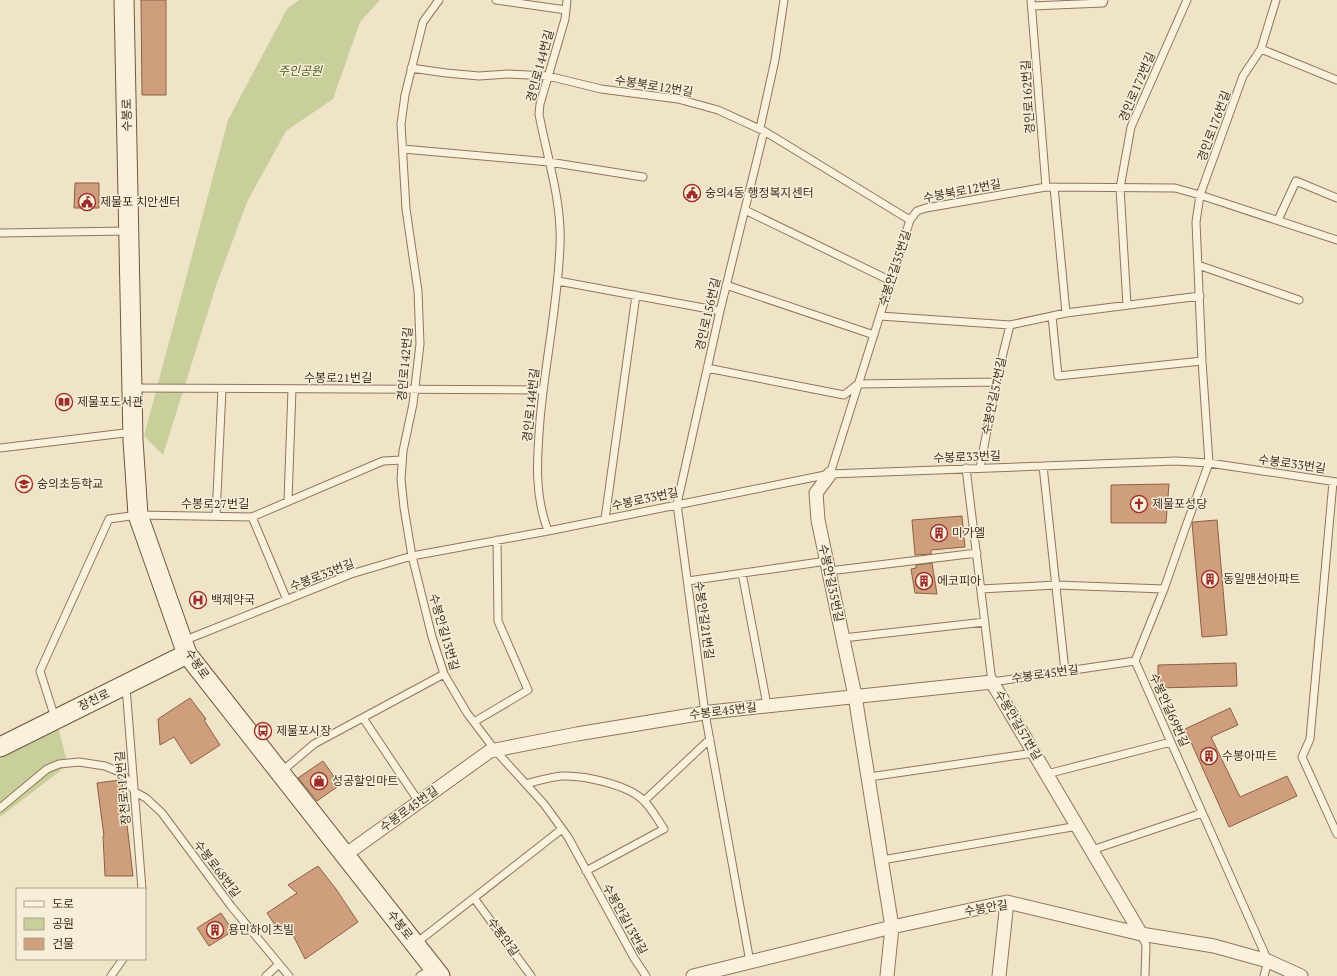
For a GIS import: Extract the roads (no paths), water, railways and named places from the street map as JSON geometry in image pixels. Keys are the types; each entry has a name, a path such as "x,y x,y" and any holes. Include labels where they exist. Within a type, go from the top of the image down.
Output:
{"street":[{"name":"수봉로","path":"124,0 133,432 138,515 185,647 280,773 415,944 431,973"},
{"name":"수봉안길35번길","path":"830,474 816,493 818,520 855,696 882,860 892,927 887,976"},
{"name":"장천로","path":"0,747 125,684 185,647"},
{"name":"수봉로45번길","path":"345,855 490,751 705,712 992,682"},
{"name":"수봉안길57번길","path":"992,682 1141,934"},
{"name":"수봉안길","path":"693,976 892,927 1007,902 1141,934 1214,946 1268,960 1301,976"},
{"path":"999,976 1007,902"}],"lane":[{"name":"경인로142번길","path":"412,556 404,508 402,460 415,390 420,344 418,291 406,209 402,124 405,95 423,22 439,0"},
{"path":"496,0 566,10"},
{"name":"경인로144번길","path":"548,531 539,500 537,456 543,390 558,281 561,223 540,114 540,104 565,19 567,0"},
{"name":"경인로156번길","path":"677,504 762,130 784,0"},
{"name":"경인로162번길","path":"1066,313 1050,187 1032,3 1103,3 1104,0"},
{"name":"경인로172번길","path":"1127,306 1120,188 1131,127 1186,0"},
{"name":"경인로176번길","path":"1209,463 1202,361 1196,222 1200,195 1244,76 1261,49 1276,0"},
{"path":"1261,49 1337,80"},
{"path":"411,68 479,76 508,74 548,76"},
{"name":"수봉북로12번길","path":"548,76 601,89 678,99 718,110 762,130 910,220 917,211 926,208 1050,187 1175,188 1337,240"},
{"path":"403,149 550,162 643,177"},
{"path":"1278,220 1296,181 1337,198"},
{"path":"745,210 891,281"},
{"name":"수봉안길35번길","path":"830,474 910,220"},
{"path":"0,233 129,231"},
{"path":"1198,265 1299,300"},
{"path":"558,281 720,311"},
{"path":"726,284 874,335"},
{"name":"수봉로33번길","path":"605,519 636,295"},
{"path":"1066,313 1200,296"},
{"name":"수봉안길35번길","path":"880,316 1010,325 1066,313"},
{"path":"1052,316 1058,376 1202,361"},
{"name":"수봉안길57번길","path":"980,468 996,382 1010,325"},
{"path":"707,368 844,395 858,384 996,382"},
{"name":"수봉로21번길","path":"132,388 543,390"},
{"path":"216,516 222,389"},
{"path":"288,501 292,389"},
{"path":"0,448 133,432"},
{"name":"수봉로27번길","path":"138,515 252,517 383,461 402,460"},
{"name":"수봉로33번길","path":"185,647 287,600 351,574 412,556 548,531 830,474 1176,461 1209,463 1335,482 1310,739 1302,757 1337,834"},
{"path":"1135,661 1164,589 1209,463"},
{"path":"1043,466 1065,671"},
{"name":"수봉안길57번길","path":"966,468 992,682"},
{"name":"수봉안길21번길","path":"677,504 705,712 750,962"},
{"path":"56,719 40,671 109,520 138,515"},
{"path":"252,517 287,600"},
{"path":"474,722 528,690 498,621 496,540"},
{"path":"688,581 742,573 977,553"},
{"name":"수봉안길13번길","path":"412,556 432,637 444,674 467,713 495,750 544,804 568,837 634,958 646,976"},
{"path":"742,573 767,705"},
{"path":"981,589 1056,585 1164,589"},
{"path":"843,638 985,622"},
{"name":"수봉로45번길","path":"992,682 1135,661"},
{"name":"수봉안길69번길","path":"1135,661 1268,960"},
{"path":"280,773 314,744 444,674"},
{"name":"장천로112번길","path":"125,684 142,888"},
{"path":"363,718 419,802"},
{"path":"644,801 710,739"},
{"path":"1047,774 1171,742"},
{"path":"869,777 1034,753"},
{"path":"0,808 47,769 59,764 79,762 106,766 122,773 135,792"},
{"path":"526,784 561,776 582,777 611,784 635,794 644,801 664,829 586,871"},
{"name":"수봉로68번길","path":"135,792 146,798 162,813 231,906 289,976"},
{"path":"1092,850 1202,813"},
{"path":"882,860 1078,826"},
{"name":"수봉로","path":"415,944 562,829"},
{"name":"수봉안길","path":"474,898 531,976"},
{"path":"1141,934 1146,945 1145,976"},
{"path":"111,976 122,960"},
{"path":"1264,976 1268,960"},
{"path":"266,976 279,964"}],"place":[{"name":"숭의4동 행정복지센터","path":"692,193"},
{"name":"제물포 치안센터","path":"87,202"},
{"name":"제물포도서관","path":"64,402"},
{"name":"숭의초등학교","path":"24,484"},
{"name":"제물포성당","path":"1139,504"},
{"name":"미가엘","path":"939,533"},
{"name":"동일맨션아파트","path":"1210,579"},
{"name":"에코피아","path":"924,581"},
{"name":"백제약국","path":"198,600"},
{"name":"제물포시장","path":"263,731"},
{"name":"수봉아파트","path":"1209,756"},
{"name":"성공할인마트","path":"319,781"},
{"name":"용민하이츠빌","path":"215,930"}],"park label":[{"name":"주인공원","path":"300,71"}]}
